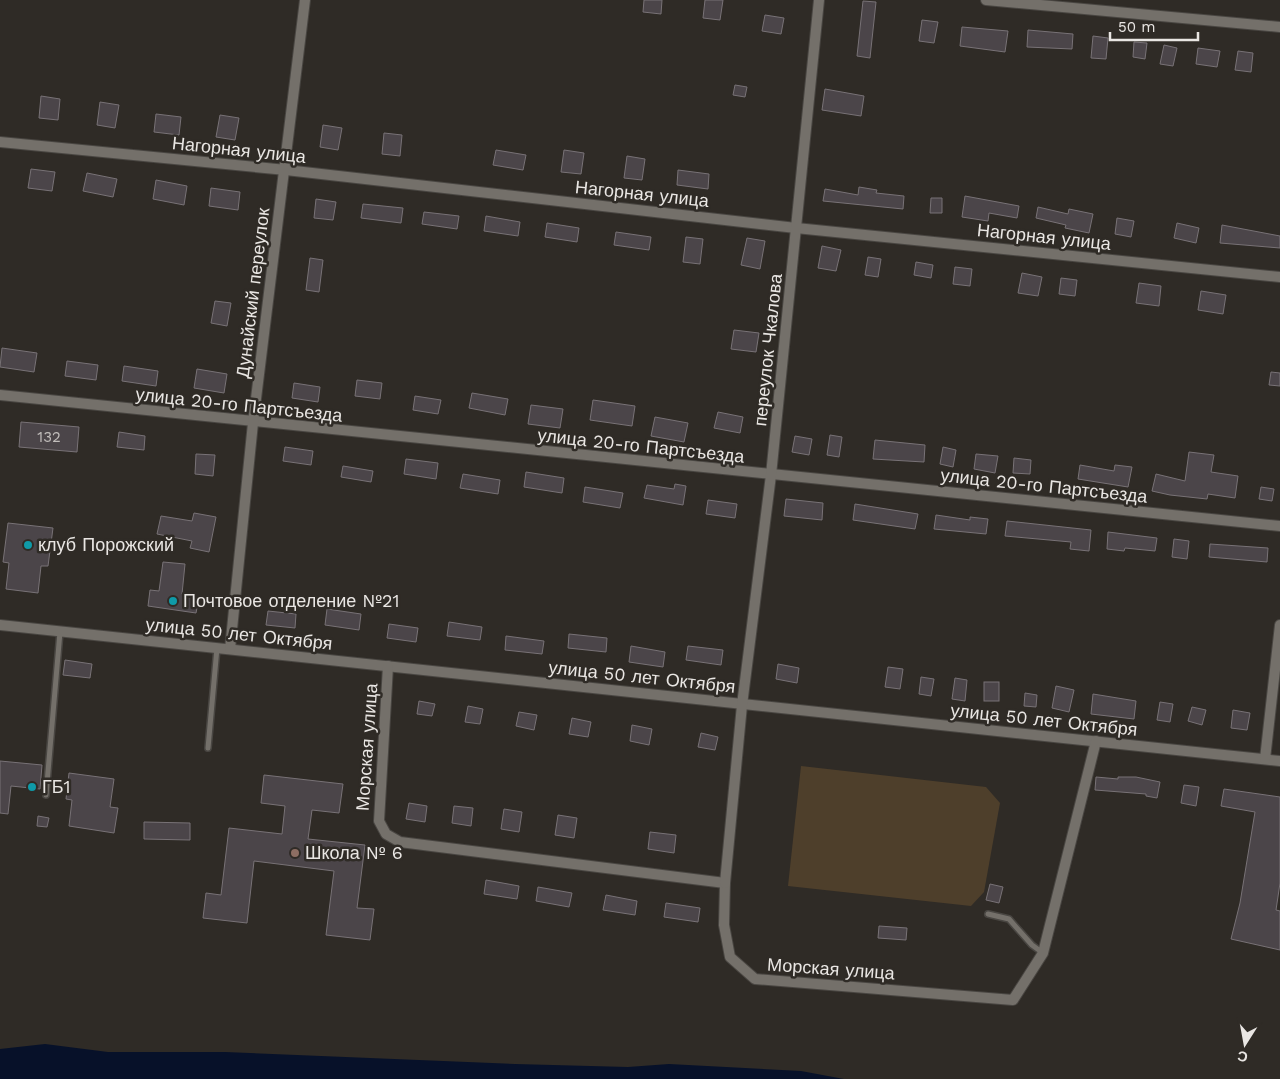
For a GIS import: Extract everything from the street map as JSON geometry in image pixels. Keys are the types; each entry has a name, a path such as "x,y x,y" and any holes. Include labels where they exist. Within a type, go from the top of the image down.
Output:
{"street":[{"name":"Дунайский переулок","path":"230,649 253,423 286,170 305,0"},
{"name":"переулок Чкалова","path":"725,883 742,705 771,476 819,0"},
{"path":"986,0 1280,27"},
{"name":"Нагорная улица","path":"0,142 286,170 796,228 1280,277"},
{"name":"улица 20-го Партсъезда","path":"0,396 771,476 1280,526"},
{"name":"улица 50 лет Октября","path":"0,625 1280,761"},
{"path":"1265,760 1280,625"},
{"name":"Морская улица","path":"388,666 379,821 386,834 400,842 725,883 724,925 730,957 755,979 1013,1000 1043,953 1096,741"}],"lane":[{"path":"46,795 60,631"},
{"path":"208,748 217,648"},
{"path":"988,914 1009,919 1032,945 1043,953"}],"shaded area":[{"path":"801,766 986,787 1000,803 984,892 971,906 788,886"}],"water":[{"path":"45,1044 108,1052 225,1052 628,1067 669,1064 801,1071 844,1079 0,1079 0,1049"}],"building":[{"path":"644,0 662,0 661,14 643,12"},
{"path":"705,0 723,0 720,20 703,18"},
{"path":"863,1 876,2 870,58 857,56"},
{"path":"765,15 784,18 781,34 762,31"},
{"path":"922,20 938,22 934,43 919,41"},
{"path":"962,27 1008,31 1005,52 960,46"},
{"path":"1028,30 1073,34 1072,49 1027,47"},
{"path":"1093,36 1108,38 1106,59 1091,58"},
{"path":"1134,42 1147,43 1145,59 1133,57"},
{"path":"1164,45 1177,48 1173,66 1160,64"},
{"path":"1198,48 1220,51 1217,67 1196,64"},
{"path":"1238,51 1253,53 1251,72 1235,70"},
{"path":"735,85 747,87 745,97 733,95"},
{"path":"825,89 864,96 861,116 822,110"},
{"path":"41,96 60,99 58,120 39,118"},
{"path":"100,102 119,105 115,128 97,125"},
{"path":"156,114 181,117 179,135 154,132"},
{"path":"220,115 239,118 235,140 216,137"},
{"path":"323,125 342,128 338,150 320,147"},
{"path":"384,133 402,135 400,156 382,154"},
{"path":"496,150 526,155 523,170 493,165"},
{"path":"564,150 584,153 581,174 561,172"},
{"path":"627,156 645,159 642,180 624,178"},
{"path":"31,169 55,172 52,191 28,188"},
{"path":"678,170 709,174 708,189 677,185"},
{"path":"87,173 117,179 113,197 83,191"},
{"path":"156,180 187,186 184,205 153,199"},
{"path":"859,187 877,190 876,193 904,196 903,209 823,201 825,189 858,195"},
{"path":"211,188 240,192 238,210 209,206"},
{"path":"965,196 1019,206 1017,218 989,213 988,221 962,217"},
{"path":"931,198 942,198 942,213 930,213"},
{"path":"316,199 336,202 333,220 314,218"},
{"path":"363,204 403,208 401,223 361,218"},
{"path":"1038,207 1068,214 1069,209 1093,214 1089,233 1065,228 1066,225 1036,218"},
{"path":"424,212 459,216 457,229 422,224"},
{"path":"486,216 520,222 518,236 484,231"},
{"path":"1117,218 1134,221 1131,237 1115,234"},
{"path":"547,223 579,228 577,242 545,237"},
{"path":"1177,223 1199,228 1196,243 1174,238"},
{"path":"1222,225 1280,236 1280,248 1220,243"},
{"path":"616,232 651,237 649,250 614,245"},
{"path":"686,237 703,239 700,264 683,262"},
{"path":"747,238 765,241 760,269 741,265"},
{"path":"822,246 841,250 836,271 818,268"},
{"path":"868,257 881,259 878,277 865,275"},
{"path":"310,258 323,260 319,292 306,290"},
{"path":"916,262 933,265 931,278 914,275"},
{"path":"955,267 972,269 970,286 953,284"},
{"path":"1022,273 1042,277 1038,296 1018,293"},
{"path":"1061,278 1077,280 1075,296 1059,294"},
{"path":"1139,283 1161,286 1159,306 1136,303"},
{"path":"1201,291 1226,295 1223,314 1198,310"},
{"path":"215,301 231,303 227,326 211,323"},
{"path":"734,330 759,333 756,352 731,349"},
{"path":"2,348 37,353 34,372 0,367"},
{"path":"67,361 98,365 96,380 65,376"},
{"path":"124,366 158,371 156,386 122,381"},
{"path":"197,369 227,374 224,393 194,388"},
{"path":"1271,372 1280,373 1280,386 1269,385"},
{"path":"357,380 382,383 380,399 355,396"},
{"path":"294,383 320,387 318,402 292,398"},
{"path":"472,393 508,399 505,415 469,408"},
{"path":"415,396 441,400 438,414 413,410"},
{"path":"593,400 635,406 632,426 590,420"},
{"path":"531,405 563,409 560,428 528,424"},
{"path":"718,412 743,417 740,433 714,428"},
{"path":"655,417 688,423 684,442 651,436"},
{"path":"21,422 79,427 77,452 19,447"},
{"path":"119,432 145,436 144,450 117,447"},
{"path":"830,435 842,437 839,457 827,455"},
{"path":"795,436 812,439 809,455 792,452"},
{"path":"875,440 925,445 924,462 873,459"},
{"path":"285,447 313,451 311,465 283,461"},
{"path":"943,447 956,450 953,467 940,464"},
{"path":"1189,452 1214,455 1211,472 1238,476 1235,498 1208,494 1207,499 1152,491 1156,474 1185,481"},
{"path":"196,454 215,455 213,476 195,474"},
{"path":"976,454 998,456 995,473 974,469"},
{"path":"1014,458 1031,460 1030,474 1013,473"},
{"path":"406,459 438,463 436,479 404,474"},
{"path":"1080,465 1114,471 1115,465 1132,467 1128,487 1078,479"},
{"path":"343,466 373,471 371,482 341,477"},
{"path":"526,472 564,478 562,493 524,487"},
{"path":"463,474 500,480 498,494 460,488"},
{"path":"675,484 686,486 683,505 644,498 647,485 674,489"},
{"path":"585,487 623,493 620,508 583,502"},
{"path":"1261,487 1274,489 1272,501 1259,499"},
{"path":"786,499 823,503 822,520 784,516"},
{"path":"708,500 737,504 735,518 706,514"},
{"path":"855,504 918,514 915,529 853,520"},
{"path":"194,513 216,517 209,552 190,548 192,541 157,534 161,516 192,521"},
{"path":"936,515 970,520 970,517 988,519 986,534 934,529"},
{"path":"1007,521 1091,530 1089,551 1070,549 1071,542 1005,536"},
{"name":"клуб Порожский","path":"8,523 53,528 48,566 41,566 38,593 6,589 9,563 3,562"},
{"path":"1108,532 1157,538 1155,551 1125,548 1124,551 1107,549"},
{"path":"1174,539 1189,541 1187,559 1172,557"},
{"path":"1210,544 1268,548 1267,562 1209,557"},
{"path":"163,562 185,564 182,594 199,597 196,613 148,606 150,590 159,591"},
{"path":"327,609 361,614 359,630 325,625"},
{"path":"268,611 296,614 295,628 266,625"},
{"path":"449,622 482,627 480,640 447,636"},
{"path":"389,624 418,628 416,642 387,638"},
{"path":"569,634 607,638 606,652 568,648"},
{"path":"506,636 544,641 542,654 505,650"},
{"path":"631,646 665,652 663,667 629,662"},
{"path":"688,646 723,650 721,665 686,660"},
{"path":"65,660 92,664 90,678 63,675"},
{"path":"778,664 799,668 797,683 776,679"},
{"path":"888,667 903,669 900,689 885,687"},
{"path":"921,677 934,679 931,696 919,694"},
{"path":"955,678 967,680 965,701 952,699"},
{"path":"984,682 999,682 999,701 984,701"},
{"path":"1056,686 1074,690 1069,712 1052,708"},
{"path":"1025,693 1037,695 1036,707 1024,706"},
{"path":"1093,694 1136,701 1134,719 1091,714"},
{"path":"419,701 435,704 432,716 417,714"},
{"path":"1160,702 1173,704 1170,722 1157,720"},
{"path":"468,706 483,709 480,724 465,722"},
{"path":"1192,707 1206,710 1202,725 1188,721"},
{"path":"1233,710 1250,713 1247,730 1231,728"},
{"path":"519,712 537,715 534,730 516,726"},
{"path":"572,718 591,722 588,737 569,734"},
{"path":"632,725 652,729 649,745 630,741"},
{"path":"701,733 718,737 715,750 698,747"},
{"name":"ГБ1","path":"0,761 42,765 40,789 11,786 8,814 0,813"},
{"path":"69,773 114,779 110,807 118,808 114,833 69,826 72,800 66,799"},
{"name":"Школа № 6","path":"264,775 343,784 339,813 312,810 308,839 365,845 357,908 374,909 370,940 326,935 334,871 254,861 247,923 203,918 206,893 221,895 229,828 282,834 285,806 261,803"},
{"path":"1096,777 1118,779 1118,777 1136,777 1160,782 1157,798 1146,796 1146,794 1095,790"},
{"path":"1184,785 1199,787 1196,806 1181,803"},
{"path":"1224,789 1280,797 1280,883 1276,910 1280,911 1280,950 1231,939 1240,903 1255,812 1221,806"},
{"path":"409,803 427,806 425,822 406,819"},
{"path":"454,806 473,808 471,826 452,823"},
{"path":"504,809 522,812 519,832 501,829"},
{"path":"558,815 577,818 574,838 555,835"},
{"path":"38,816 49,818 47,827 37,826"},
{"path":"144,822 190,823 190,840 144,839"},
{"path":"650,832 676,835 674,853 648,849"},
{"path":"486,880 519,886 517,899 484,894"},
{"path":"990,884 1003,887 999,903 986,900"},
{"path":"538,887 572,893 569,907 536,901"},
{"path":"606,895 637,901 635,915 603,910"},
{"path":"666,903 700,908 698,922 664,917"},
{"path":"879,926 907,928 906,940 878,938"}],"place":[{"name":"клуб Порожский","path":"28,545"},
{"name":"Почтовое отделение №21","path":"173,601"},
{"name":"ГБ1","path":"32,787"},
{"name":"Школа № 6","path":"295,853"}]}
